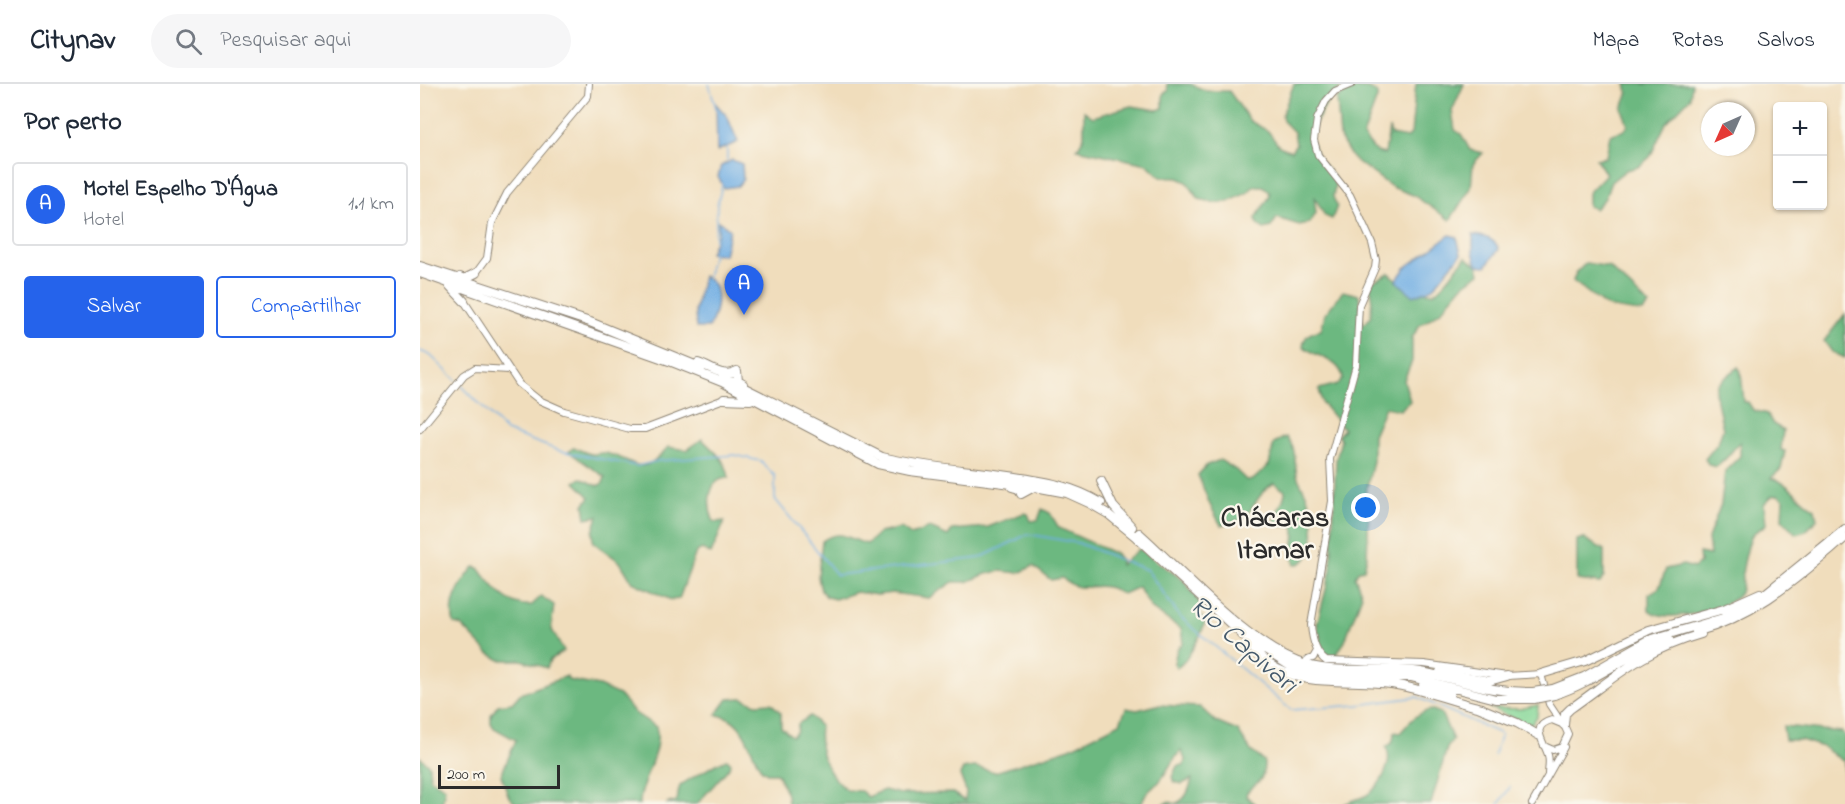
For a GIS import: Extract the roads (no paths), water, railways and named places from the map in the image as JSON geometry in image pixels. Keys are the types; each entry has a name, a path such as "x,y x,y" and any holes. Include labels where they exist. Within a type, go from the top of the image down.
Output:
{"highway":[{"path":"420,266 454,288 464,301"},
{"path":"428,273 464,279 476,273"},
{"path":"428,273 722,382 882,457 1051,482 1088,496 1132,527"},
{"path":"476,273 471,282 487,293"},
{"path":"464,301 463,292 487,293 590,322 724,374 730,375 737,371 738,381 757,397 878,464 1017,487 1021,494 1035,487 1067,493 1108,513 1246,638 1281,661 1304,671 1344,677 1421,672 1497,691 1533,695 1554,692 1589,682 1652,646 1725,623 1774,597"},
{"path":"722,382 729,390 724,399"},
{"path":"724,399 757,397"},
{"path":"1088,496 1101,481 1113,506 1132,527 1239,624 1276,652 1308,665 1342,670 1396,673 1420,669 1489,681 1507,676"},
{"path":"1554,692 1642,643 1740,610 1784,579 1845,529"},
{"path":"1563,723 1565,714 1570,709 1630,664 1671,644 1741,620 1774,597 1845,538"},
{"path":"1541,674 1585,661 1655,627 1724,609 1784,579"},
{"path":"1246,638 1262,659 1316,681 1391,683 1482,708"},
{"path":"1276,652 1326,662"},
{"path":"1396,673 1539,731"}],"street":[{"path":"476,273 487,258 492,223 507,193 588,96 589,84"},
{"path":"1352,84 1335,91 1326,101 1317,119 1314,140 1323,162 1350,195 1372,243 1376,260 1359,304 1356,365 1330,459 1332,501 1311,626 1317,650 1326,662 1424,664 1507,676 1541,674 1548,704 1563,723 1568,734 1566,743 1532,804"},
{"path":"464,301 519,384 539,400 564,411 630,429 645,429 724,399"},
{"path":"420,429 464,375 475,368 509,370"},
{"path":"1307,660 1313,658 1317,650"},
{"path":"1548,704 1539,731 1549,761 1548,775"},
{"path":"1539,731 1552,720 1563,723"},
{"path":"1544,746 1558,749 1566,743"}],"water":[{"path":"716,104 727,116 738,142 717,151"},
{"path":"732,160 742,164 743,179 738,186 724,188 718,177 721,166"},
{"path":"718,221 730,229 724,255 710,253 718,233"},
{"path":"1450,235 1457,237 1461,254 1433,288 1414,296 1396,281 1405,268"},
{"path":"1473,235 1489,239 1499,249 1486,266 1477,265 1473,252"},
{"path":"703,276 714,285 716,307 709,328 696,328 695,310"}],"waterway":[{"path":"709,84 716,108"},
{"path":"727,147 727,160"},
{"path":"715,240 717,205 723,182"},
{"path":"707,278 713,253"},
{"name":"Rio Capivari","path":"420,351 430,355 456,380"},
{"name":"Rio Capivari","path":"459,383 506,431 560,451 637,466 657,461 735,455 760,461 775,476 775,499 837,575 980,558 1028,534 1078,543 1147,570 1180,617 1291,710 1358,705 1417,697 1501,734 1494,755"},
{"name":"Rio Capivari","path":"1499,804 1510,787"}],"place":[{"name":"Motel Espelho D'Água","path":"744,315"}],"district":[{"name":"Chácaras Itamar","path":"1275,532"}]}
